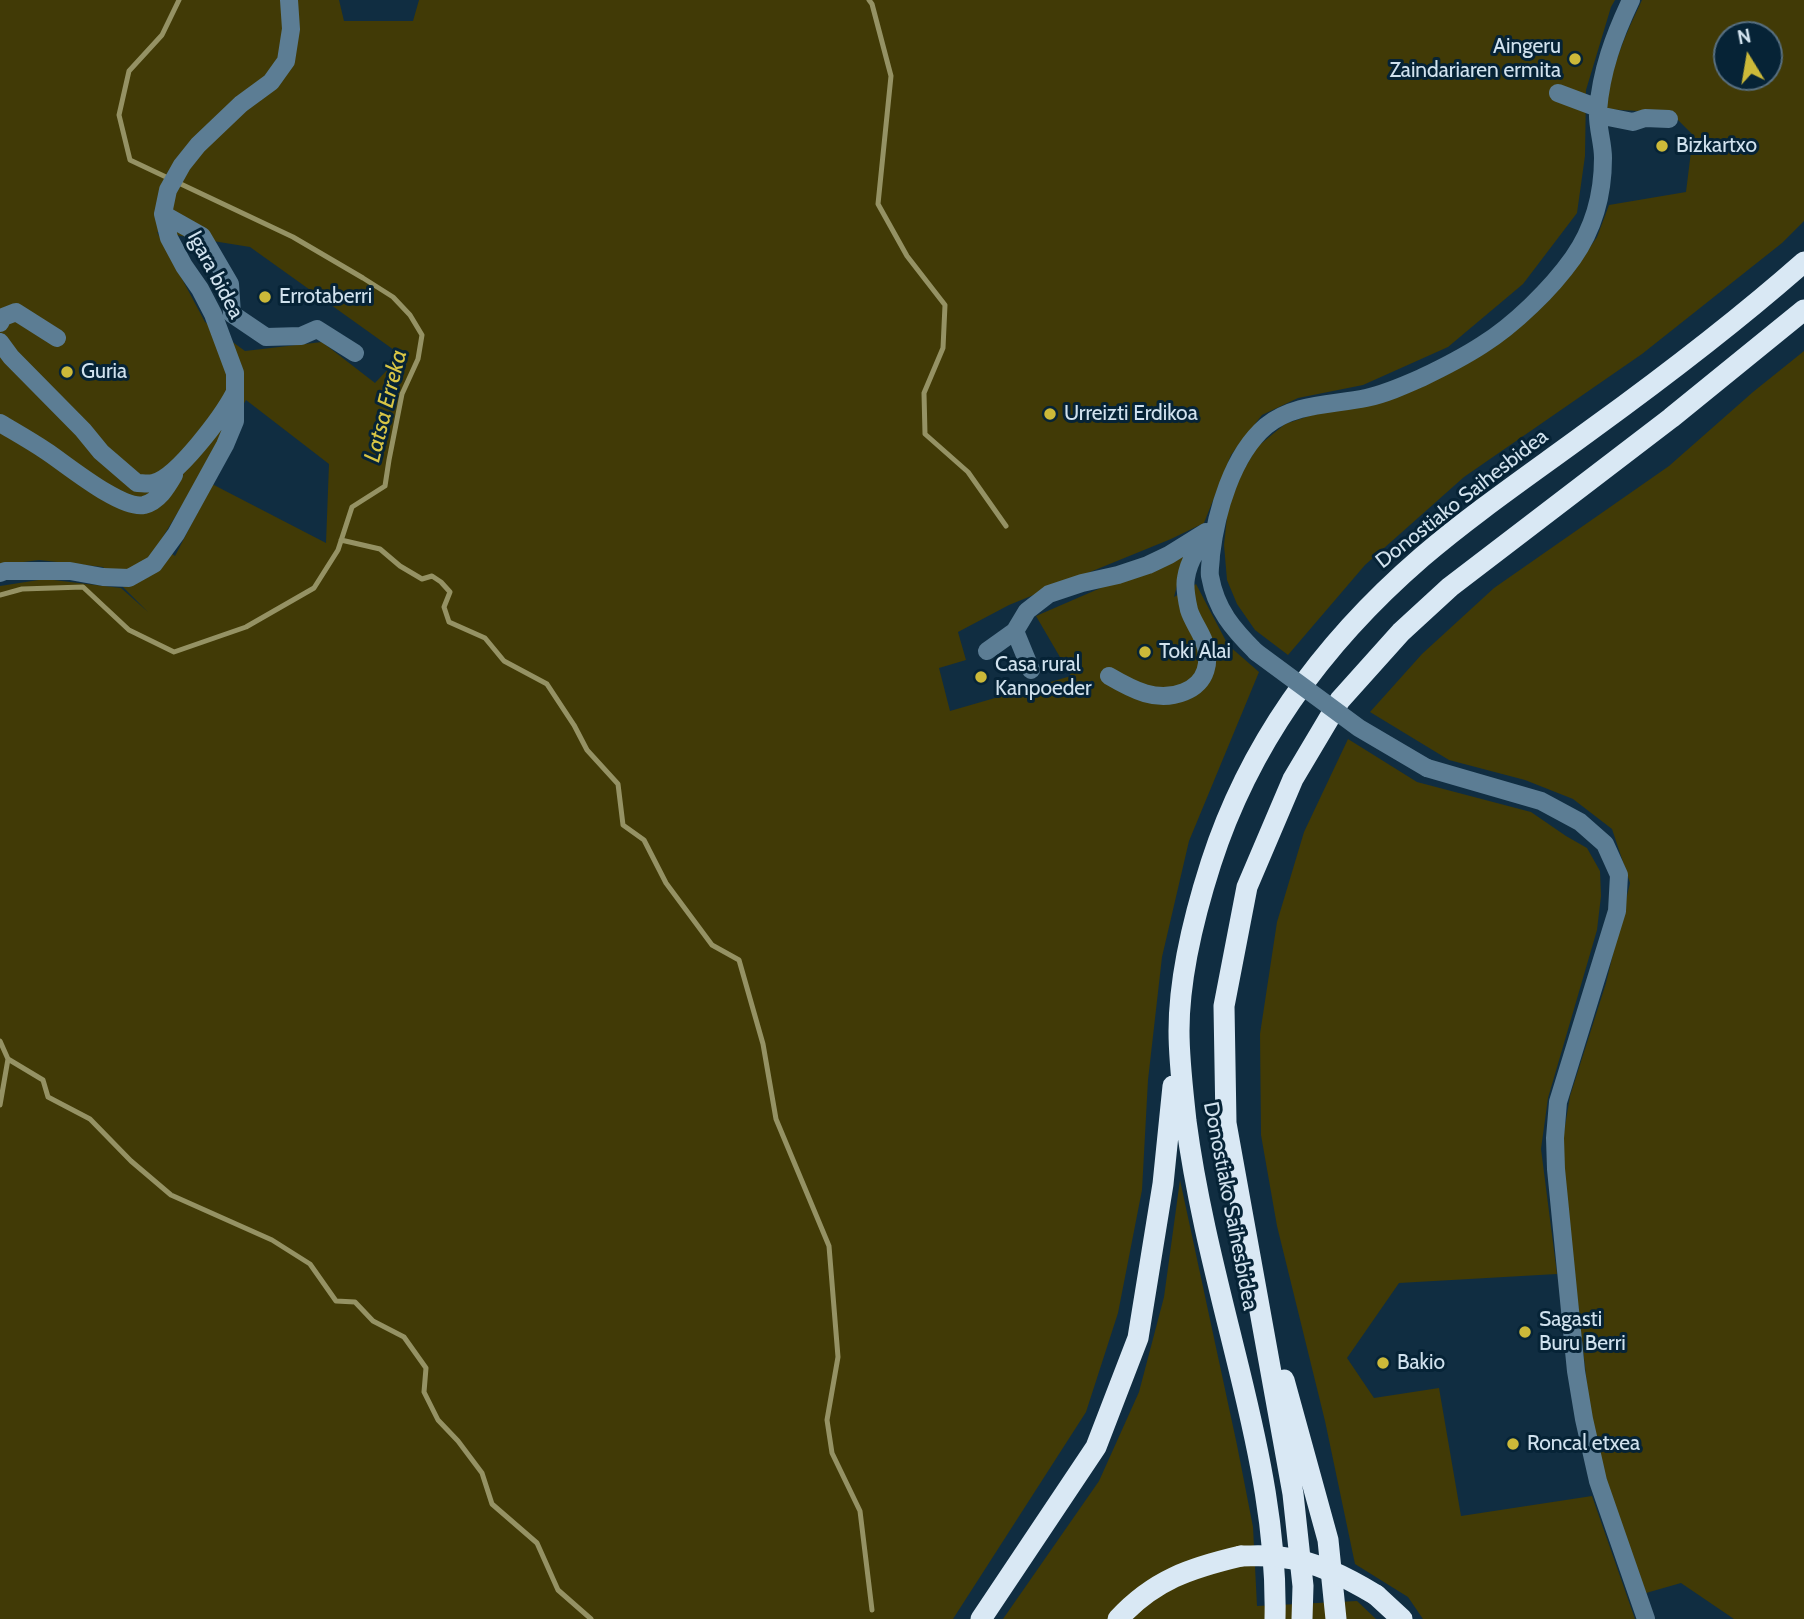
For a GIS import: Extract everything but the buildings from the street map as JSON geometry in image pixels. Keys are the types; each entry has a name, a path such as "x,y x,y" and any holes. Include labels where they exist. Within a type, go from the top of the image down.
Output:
{"highway":[{"name":"Donostiako Saihesbidea","path":"1275,1619 1274,1560 1265,1481 1192,1166 1183,1098 1179,1031 1187,957 1195,920 1229,813 1271,733 1307,678 1372,603 1424,555 1652,386 1804,262"},
{"name":"Donostiako Saihesbidea","path":"1302,1619 1303,1586 1294,1501 1226,1123 1224,1006 1247,887 1293,779 1340,700 1401,632 1450,587 1671,418 1804,310"},
{"path":"981,1619 1096,1447 1138,1338 1163,1184 1179,1031"},
{"path":"1248,1250 1328,1540 1336,1619"},
{"path":"1118,1619 1133,1602 1166,1580 1203,1565 1241,1556 1279,1556 1346,1576 1376,1595 1402,1619"}],"street":[{"name":"Igara bidea","path":"0,573 70,571 129,578 154,564 176,534 225,445 234,421 235,373 213,314 169,238 163,214 167,190 198,145 241,104 271,82 286,61 291,29 289,0"},
{"path":"1631,0 1617,29 1602,78 1598,112 1603,157 1601,194 1592,227 1573,258 1530,306 1485,344 1459,359 1398,388 1367,398 1292,412 1267,425 1249,445 1234,471 1220,506 1209,574 1218,604 1234,629 1256,652 1359,728 1427,768 1541,801 1580,822 1605,844 1619,875 1617,911 1558,1102 1556,1169 1576,1371 1584,1419 1598,1481 1646,1619"},
{"path":"1558,93 1598,112 1633,122 1645,118 1669,119"},
{"path":"163,214 202,236 230,284 232,314 266,337 301,336 317,329 355,353"},
{"path":"0,323 3,317 16,312 57,338"},
{"path":"0,342 101,452 137,483 155,483 193,452 235,391"},
{"path":"0,423 104,492 142,506 155,500 166,489 184,460"},
{"path":"987,651 1015,631 1027,611 1049,594 1148,565 1216,527"},
{"path":"1108,676 1135,691 1161,697 1196,687 1207,673 1208,657 1203,639 1189,610 1186,578 1196,551 1216,527"},
{"path":"1015,631 1031,670"}],"shaded area":[{"path":"0,0 339,0 344,21 413,21 419,0 1615,0 1586,90 1585,156 1577,213 1523,284 1448,347 1363,385 1298,398 1262,415 1231,455 1204,523 1009,605 958,632 966,660 939,668 950,711 1071,676 1036,616 1186,551 1174,597 1196,584 1228,645 1259,672 1189,841 1162,957 1148,1080 1142,1190 1118,1313 1086,1412 953,1619 0,1619 0,586 45,579 121,588 148,612 103,567 39,560 0,565","holes":["157,232 250,247 401,355 375,383 322,342 245,351 205,322","246,400 329,464 326,543 212,484 175,556 158,545"]},
{"path":"1642,0 1804,0 1804,221 1782,243 1642,354 1464,477 1365,565 1288,655 1255,630 1237,604 1227,580 1224,545 1228,507 1242,473 1257,447 1285,424 1312,415 1384,402 1570,276 1597,237 1609,205 1686,192 1693,135 1671,113 1605,109 1614,67"},
{"path":"1804,351 1804,1619 1734,1619 1681,1583 1646,1593 1593,1439 1561,1150 1570,1096 1606,983 1630,883 1612,829 1573,799 1525,780 1449,760 1370,712 1422,654 1494,588 1669,466"},
{"path":"1348,739 1417,782 1531,812 1587,848 1600,871 1601,896 1597,930 1548,1098 1541,1149 1557,1274 1399,1283 1347,1358 1374,1398 1439,1388 1461,1516 1592,1496 1635,1619 1423,1619 1408,1597 1355,1564 1325,1421 1277,1226 1261,1135 1260,1034 1277,922 1304,832"},
{"path":"1180,1180 1253,1527 1257,1606 1357,1601 1376,1619 1003,1619 1099,1481 1139,1392 1164,1297"}],"waterway":[{"name":"Latsa Erreka","path":"0,595 22,589 83,587 129,630 174,652 246,627 314,588 338,550 352,507 385,486 402,394 418,359 422,335 410,315 393,297 293,237 130,160 119,115 129,71 162,35 179,0"},
{"path":"869,0 891,76 878,204 907,256 945,305 943,348 924,393 925,434 968,472 1006,526"},
{"path":"341,540 380,549 400,566 422,579 432,576 441,582 450,592 444,607 449,622 485,638 504,661 547,684 587,750 618,784 623,825 644,840 666,883 712,945 739,960 763,1044 776,1119 829,1246 838,1357 827,1420 832,1453 860,1511 872,1610"},
{"path":"0,1041 8,1059 0,1105"},
{"path":"8,1059 43,1080 48,1097 90,1119 131,1161 171,1195 272,1240 310,1264 336,1301 355,1302 373,1321 404,1337 426,1368 424,1392 438,1420 482,1473 492,1504 537,1543 558,1590 591,1619"}],"place":[{"name":"Aingeru Zaindariaren ermita","path":"1575,59"},
{"name":"Bizkartxo","path":"1662,146"},
{"name":"Errotaberri","path":"265,297"},
{"name":"Guria","path":"67,372"},
{"name":"Urreizti Erdikoa","path":"1050,414"},
{"name":"Toki Alai","path":"1145,652"},
{"name":"Casa rural Kanpoeder","path":"981,677"},
{"name":"Sagasti Buru Berri","path":"1525,1332"},
{"name":"Bakio","path":"1383,1363"},
{"name":"Roncal etxea","path":"1513,1444"}]}
